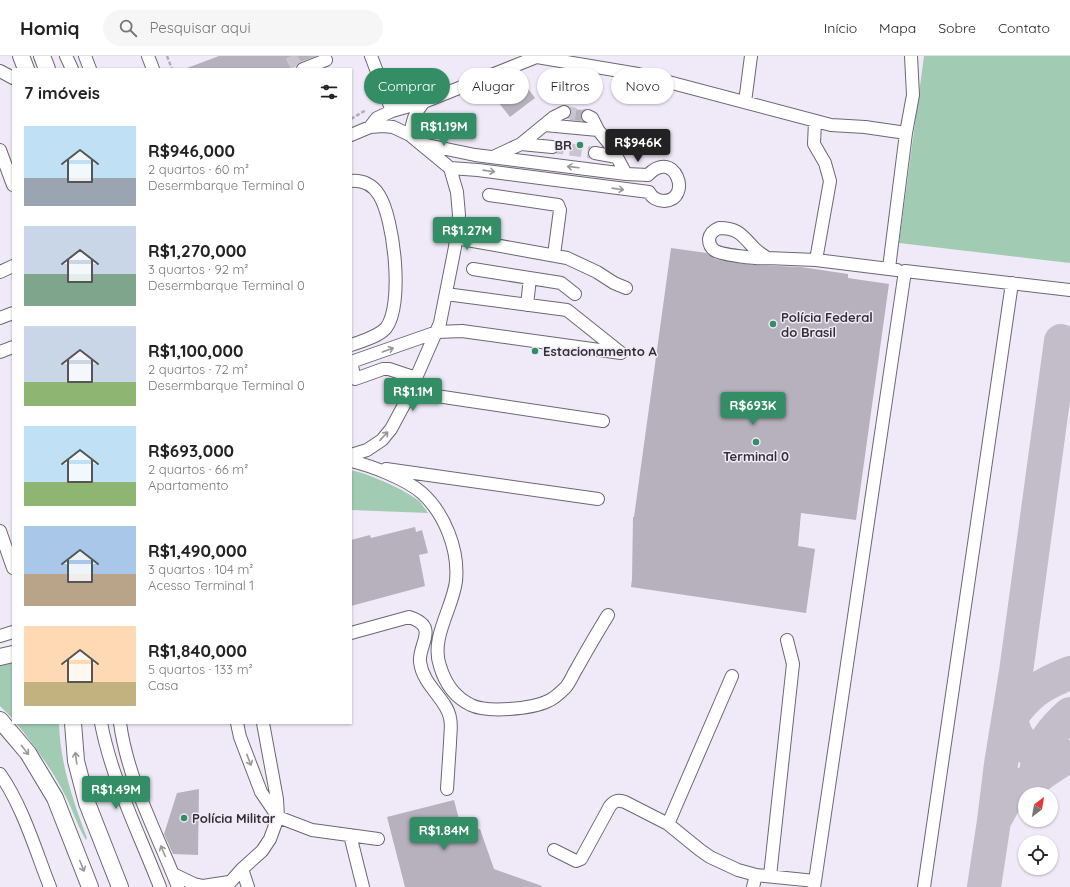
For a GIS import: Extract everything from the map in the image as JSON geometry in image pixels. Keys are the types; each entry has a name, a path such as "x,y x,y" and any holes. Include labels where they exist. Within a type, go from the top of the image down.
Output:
{"main road":[{"path":"21,56 26,68"},
{"path":"42,56 47,68"},
{"path":"0,657 12,654"},
{"path":"0,720 28,753 54,798 90,887"},
{"path":"73,724 76,761 87,803 120,887"}],"street":[{"path":"66,56 72,68"},
{"path":"85,56 90,68"},
{"path":"148,56 153,68"},
{"path":"371,56 392,111"},
{"path":"450,92 538,56 638,74 831,125 865,127 906,133"},
{"path":"745,102 751,56"},
{"path":"889,268 906,133 913,95 911,56"},
{"path":"303,68 326,60"},
{"path":"0,71 12,77"},
{"path":"370,127 377,118 392,111 417,104"},
{"path":"410,135 412,122 416,112 422,104"},
{"path":"492,157 521,144 554,117 564,112"},
{"path":"588,116 594,120 598,130 611,146 626,174"},
{"path":"815,121 814,144 826,163 830,181 816,260"},
{"path":"546,125 598,130"},
{"path":"352,135 370,127 393,126 410,135 422,144 450,168 457,192 459,215 446,294 437,332 410,392 391,429 382,440 367,450 352,455"},
{"path":"422,144 492,157 626,174 648,176 653,170 660,167 668,168 674,171 679,177 680,185 678,192 673,198 666,201 658,200 652,197 649,192 478,170 450,168"},
{"path":"521,144 552,147"},
{"path":"0,150 12,182"},
{"path":"595,154 617,157"},
{"path":"352,181 363,182 371,186 379,194 386,209 393,242 396,298 387,327 380,334 352,345"},
{"path":"489,195 558,205 560,210 554,255"},
{"path":"456,238 554,255 578,262 614,283 626,288"},
{"path":"767,258 816,260 1070,290"},
{"path":"0,272 12,266"},
{"path":"473,269 561,283 575,294"},
{"path":"554,850 576,861 581,859 610,806 614,801 619,800 668,824 710,857 738,870 756,875 815,884 905,271"},
{"path":"527,305 530,278"},
{"path":"924,887 1012,283"},
{"path":"352,362 437,332 462,331 622,353 567,310 446,294"},
{"path":"0,318 12,313"},
{"path":"0,352 12,347"},
{"path":"352,366 355,379 383,369 389,369 416,378"},
{"path":"410,392 603,421"},
{"path":"352,461 369,466 388,474 421,492 431,502 449,533 456,566 456,582 438,647 439,664 447,684 456,695 472,706 488,709 525,708 548,701 565,688 608,615"},
{"path":"369,466 598,499"},
{"path":"0,531 12,565"},
{"path":"352,633 409,617 419,620 424,627 426,637 422,647 420,662 427,683 445,706 450,717 451,730 447,788"},
{"path":"0,636 12,632"},
{"path":"770,876 793,664 787,640"},
{"path":"668,824 732,676"},
{"path":"102,724 116,779 160,887"},
{"path":"120,724 126,757 144,806 178,887"},
{"path":"237,724 240,737 261,792 278,817 312,830 378,839"},
{"path":"173,874 194,884 203,886 228,885 242,869 262,852 270,839 278,817 277,799 263,724"},
{"path":"0,774 11,789 50,887"},
{"path":"350,835 363,887"},
{"path":"242,869 248,887"},
{"path":"753,887 756,875"}],"path":[{"path":"167,56 172,68"}],"green space":[{"path":"924,56 1070,56 1070,263 899,243"},
{"path":"352,470 376,478 413,496 428,513 352,510"},
{"path":"12,663 12,718 0,706 0,666"},
{"path":"17,724 59,724 62,753 68,782 87,838 86,840 80,830 66,797 37,750"}],"building":[{"path":"219,56 316,56 300,62 296,66 291,68 187,68"},
{"path":"529,90 535,98 529,103"},
{"path":"500,104 527,104 510,117"},
{"path":"571,109 583,110 581,116 583,121 570,120"},
{"name":"Terminal 0","path":"671,248 707,253 715,259 730,262 755,265 801,267 848,274 848,278 889,284 856,520 801,513 798,546 815,549 806,613 631,587 633,517"},
{"path":"415,527 416,532 422,530 428,553 419,555 425,586 352,606 352,540 370,535 371,538"},
{"name":"Polícia Militar","path":"199,789 198,855 173,854 164,834 177,793"},
{"path":"454,800 462,831 480,829 494,869 542,886 405,887 387,817"}],"taxiway":[{"path":"984,887 1001,764 1016,672 1061,341"},
{"path":"1008,721 1021,704 1034,691 1070,673"},
{"path":"1011,706 1011,716 1015,733 1024,745 1039,753 1068,757"},
{"path":"1041,774 1037,767 1045,744 1053,731 1070,714"},
{"path":"994,821 1007,797 1068,757"}],"tunnel":[{"path":"291,56 296,66"},
{"path":"564,112 588,116"},
{"path":"552,147 595,153"}],"place":[{"name":"BR","path":"580,145"},
{"name":"Polícia Federal do Brasil","path":"773,324"},
{"name":"Estacionamento A","path":"535,351"},
{"name":"Terminal 0","path":"756,442"},
{"name":"Polícia Militar","path":"184,818"}]}
